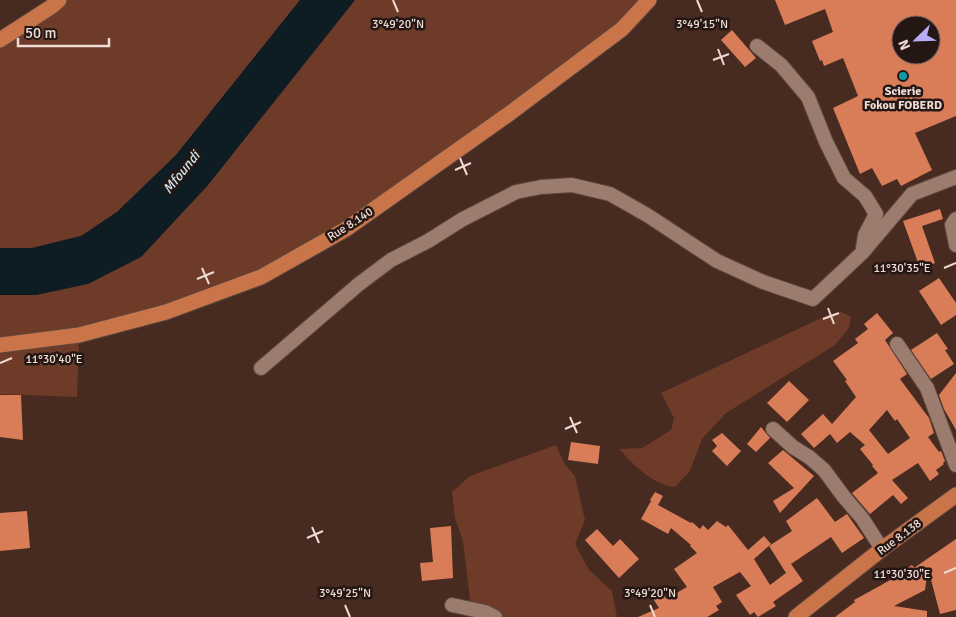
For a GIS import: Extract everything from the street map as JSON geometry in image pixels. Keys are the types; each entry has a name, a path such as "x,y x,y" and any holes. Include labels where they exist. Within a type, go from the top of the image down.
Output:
{"main road":[{"path":"0,40 59,0"},
{"name":"Rue 8.140","path":"0,344 79,336 166,312 261,277 346,229 506,116 622,29 649,0"},
{"name":"Rue 8.138","path":"796,617 882,549 956,495"}],"street":[{"path":"757,46 781,65 808,97 826,142 844,178 865,196 876,214 866,235 862,253"},
{"path":"261,368 359,284 391,260 463,219 516,192 541,187 572,185 610,194 647,215 717,261 763,282 813,299 862,253 912,194 956,177"},
{"path":"956,219 952,225 956,245"},
{"path":"897,344 927,388 956,464"},
{"path":"772,429 824,470 862,518 882,549"},
{"path":"452,605 484,612 495,617"}],"shaded area":[{"path":"47,0 300,0 176,155 117,212 81,236 32,248 0,248 0,30"},
{"path":"355,0 649,0 506,116 261,277 79,335 77,397 0,394 0,295 36,295 141,257 208,185"},
{"path":"841,312 851,317 849,328 835,345 726,413 702,439 690,471 675,487 652,478 638,468 619,449 642,448 671,430 674,418 661,393 830,314"},
{"path":"556,445 564,463 575,476 585,520 575,544 589,570 612,591 617,617 472,617 463,541 455,518 452,492 470,476"}],"water":[{"name":"Mfoundi","path":"300,0 355,0 208,185 141,257 88,284 36,295 0,295 0,248 32,248 81,236 117,212 176,155"}],"building":[{"name":"Scierie Fokou FOBERD","path":"775,0 956,0 956,116 915,133 932,170 901,186 897,179 882,186 872,168 860,174 833,108 858,96 843,58 824,66 812,41 833,32 825,9 785,25"},
{"path":"732,30 756,58 745,67 721,40"},
{"path":"940,209 943,219 922,226 935,263 920,268 903,221"},
{"path":"939,278 956,303 956,315 941,325 919,291"},
{"path":"877,313 893,333 885,340 907,374 900,379 929,418 934,433 928,437 939,452 941,451 945,461 936,470 939,474 930,481 918,463 892,480 908,498 901,504 893,495 870,514 852,493 878,473 860,449 865,445 850,432 837,443 830,434 814,448 801,434 823,414 832,424 856,397 845,381 847,380 833,361 858,343 855,339 868,329 864,324","holes":["887,410 895,421 897,419 910,438 888,454 869,430"]},
{"path":"937,333 948,349 945,350 954,364 931,379 911,350"},
{"path":"956,373 956,430 944,409 939,395"},
{"path":"789,381 809,400 787,422 767,403"},
{"path":"0,395 21,395 23,440 0,437"},
{"path":"761,427 770,438 756,452 747,444"},
{"path":"722,433 741,451 727,466 712,451 717,446 712,440"},
{"path":"571,442 600,446 598,464 568,460"},
{"path":"783,450 814,476 780,513 773,501 794,488 768,463"},
{"path":"655,492 663,496 658,505 692,522 700,529 703,525 708,530 717,521 726,527 728,525 748,550 764,536 771,544 754,559 770,585 786,573 769,546 792,531 786,521 817,498 835,522 847,514 864,538 842,553 831,537 791,564 803,581 773,602 776,606 758,617 754,612 750,615 736,595 751,586 740,572 713,587 722,602 716,606 719,610 707,617 638,617 659,608 652,597 663,591 666,599 687,587 674,569 697,553 691,545 671,528 668,534 641,519 651,501 653,502 650,500"},
{"path":"27,511 30,548 0,551 0,513"},
{"path":"451,526 453,578 422,581 420,563 433,562 430,528"},
{"path":"597,529 613,546 620,539 639,559 619,578 585,540"},
{"path":"956,539 956,610 940,614 928,568 925,590 894,606 927,611 927,617 835,617 855,602 854,600 894,578 912,565 914,568"}],"place":[{"name":"Scierie Fokou FOBERD","path":"903,76"}]}
